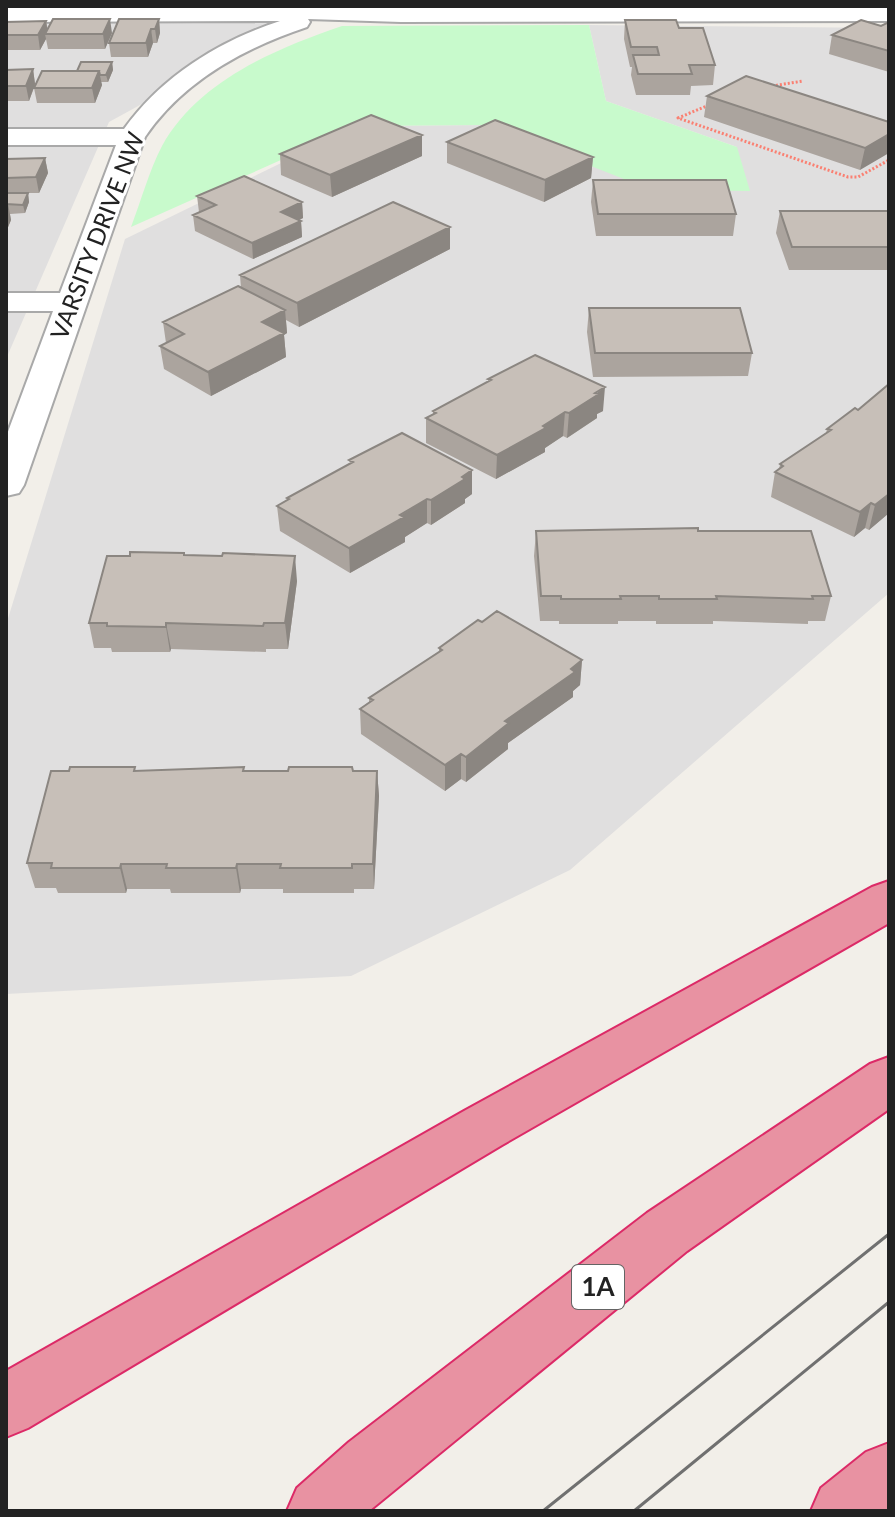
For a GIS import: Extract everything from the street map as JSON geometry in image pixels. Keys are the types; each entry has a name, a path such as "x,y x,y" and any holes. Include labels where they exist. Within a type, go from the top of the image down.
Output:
{"highway":[{"path":"6,1406 483,1128 889,900"},
{"name":"1A","path":"320,1511 372,1465 667,1232 889,1080"},
{"path":"844,1511 889,1475"}],"street":[{"path":"6,15 266,15 330,8 401,15 560,10 782,10 889,14"},
{"name":"VARSITY DRIVE NW","path":"6,485 132,137 157,103 195,72 251,42 330,8"},
{"path":"6,137 132,137"},
{"path":"6,302 72,302"}],"path":[{"path":"772,86 803,81"},
{"path":"711,104 678,118 848,177 858,177 889,160"}],"shaded area":[{"path":"6,6 321,6 109,122 6,359"},
{"path":"589,25 889,28 889,593 570,870 351,976 6,994 6,625 125,239 357,126 486,125 737,147 606,101"}],"green space":[{"path":"589,25 606,101 737,147 750,191 652,190 486,125 357,126 131,227 157,156 177,123 196,103 240,70 291,45 342,26"}],"building":[{"path":"53,19 110,19 103,34 45,34"},
{"path":"119,19 159,19 146,43 109,43"},
{"path":"625,20 676,20 679,28 703,28 715,65 689,65 692,74 638,74 633,55 659,55 657,47 631,47"},
{"path":"861,20 881,26 889,22 889,51 832,35"},
{"path":"46,21 38,35 6,35 6,22"},
{"path":"81,62 112,62 106,75 100,75 99,71 77,71"},
{"path":"33,69 26,86 6,86 6,70"},
{"path":"42,71 99,71 92,88 34,88"},
{"path":"746,76 889,122 889,134 865,148 707,96"},
{"path":"371,115 422,135 330,175 280,154"},
{"path":"495,120 593,157 545,180 447,142"},
{"path":"45,158 36,177 6,178 6,159"},
{"path":"244,176 302,202 281,212 301,221 252,243 193,215 216,205 197,196"},
{"path":"593,180 726,180 736,214 598,214"},
{"path":"6,193 28,193 23,205 6,204"},
{"path":"393,202 450,227 297,303 240,275"},
{"path":"780,211 889,211 889,247 792,247"},
{"path":"238,286 285,310 262,322 284,333 208,372 160,346 184,334 163,322"},
{"path":"589,308 740,308 752,353 595,353"},
{"path":"535,355 605,387 569,413 565,412 543,426 546,428 497,455 426,418 436,413 433,411 491,380 488,379"},
{"path":"889,384 889,494 875,505 871,503 860,512 775,472 783,466 780,464 831,430 827,429 855,408 858,410"},
{"path":"402,433 472,470 462,477 465,479 349,548 277,506 353,462 349,460"},
{"path":"698,528 698,531 811,531 831,596 812,596 813,599 620,596 621,599 561,599 561,596 541,596 536,531"},
{"path":"130,552 295,556 285,623 264,623 263,626 166,623 166,627 89,623 107,556 130,556"},
{"path":"497,611 582,660 571,669 575,672 505,721 509,723 466,757 461,754 445,765 360,709 373,700 369,698 442,650 439,648 478,620 482,622"},
{"path":"70,767 135,767 134,771 244,767 243,771 288,771 289,767 352,767 353,771 377,771 373,864 352,864 352,868 280,868 281,864 237,864 236,868 166,868 167,864 121,864 120,868 51,868 52,863 27,863 51,771 69,771"}],"tram line":[{"path":"543,1511 889,1234"},
{"path":"634,1511 889,1302"}]}
